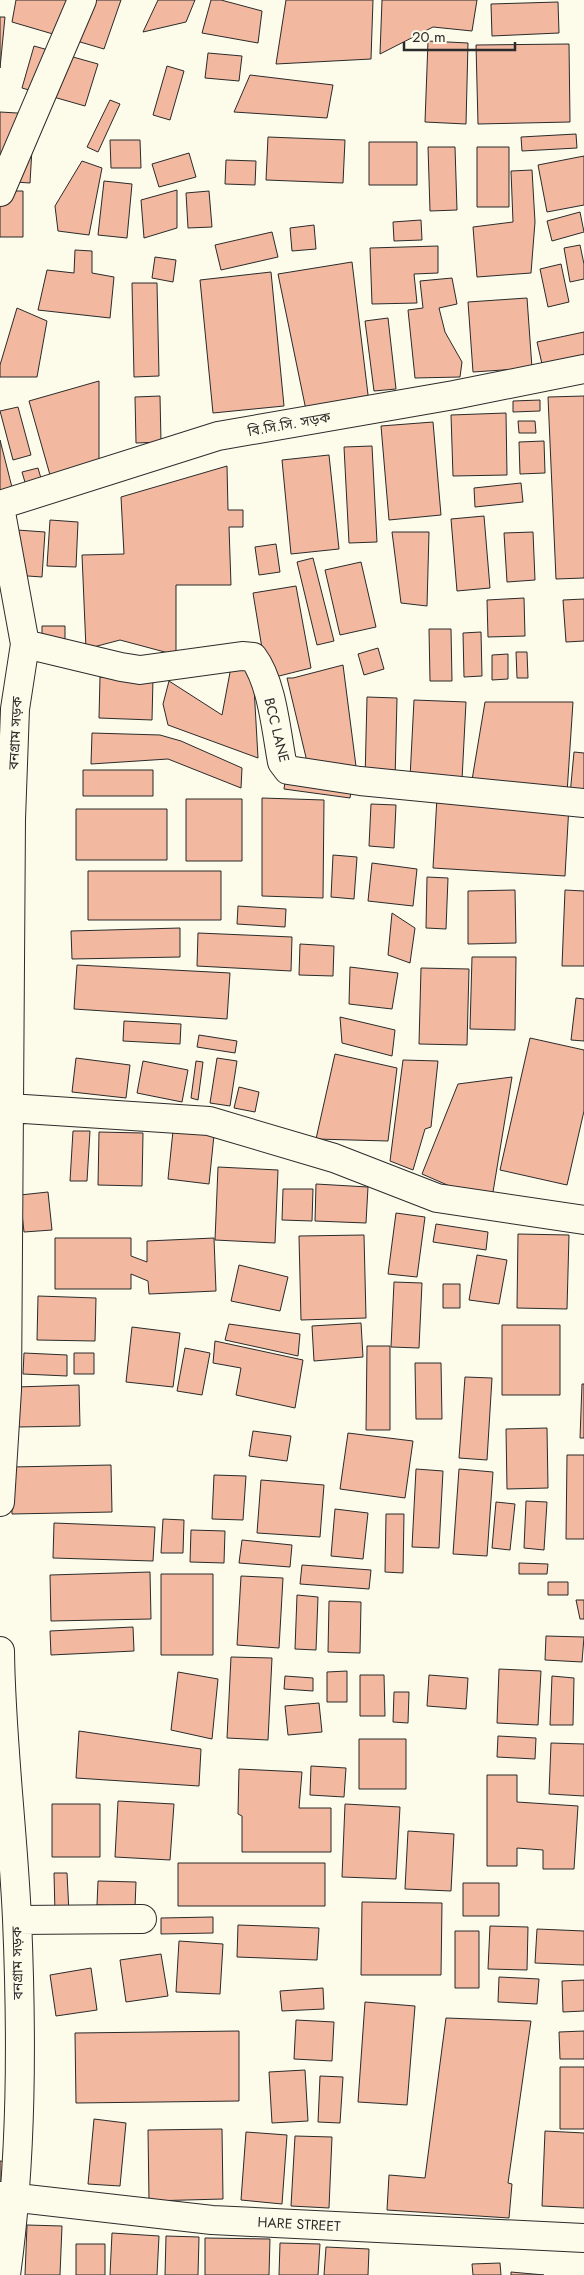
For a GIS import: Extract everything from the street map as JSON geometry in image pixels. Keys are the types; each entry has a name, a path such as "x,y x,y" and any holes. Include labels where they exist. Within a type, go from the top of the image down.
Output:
{"street":[{"path":"0,192 82,0"},
{"name":"বি.সি.সি. সড়ক","path":"0,506 218,436 454,395 584,369"},
{"name":"বনগ্রাম সড়ক","path":"0,506 25,644 15,708 11,810 7,1390 0,1502"},
{"name":"BCC LANE","path":"25,644 140,670 252,656 259,665 268,692 282,762 288,770 360,781 584,803"},
{"path":"9,1108 209,1121 334,1158 436,1198 584,1220"},
{"name":"বনগ্রাম সড়ক","path":"0,1651 17,1920 19,2051 8,2196 6,2275"},
{"path":"17,1920 142,1919"},
{"name":"HARE STREET","path":"8,2196 212,2220 584,2238"}],"building":[{"path":"16,0 121,0 104,49 12,22"},
{"path":"158,0 195,0 186,22 143,32"},
{"path":"211,0 221,0 262,11 258,43 202,33"},
{"path":"286,0 373,0 371,59 276,64"},
{"path":"382,0 477,0 472,31 433,27 380,54"},
{"path":"558,2 559,33 492,36 491,4"},
{"path":"0,17 5,17 0,68"},
{"path":"428,41 468,43 466,124 425,122"},
{"path":"569,44 570,122 478,124 476,45"},
{"path":"34,46 98,64 85,106 22,88"},
{"path":"208,53 242,56 239,81 205,78"},
{"path":"167,66 184,71 170,120 153,115"},
{"path":"250,75 333,85 327,118 234,112"},
{"path":"110,100 120,104 98,152 87,147"},
{"path":"0,112 34,114 30,183 0,181"},
{"path":"576,134 577,148 522,151 521,137"},
{"path":"268,137 345,140 343,183 266,180"},
{"path":"110,140 140,140 141,168 111,168"},
{"path":"369,142 417,142 417,185 369,185"},
{"path":"428,147 455,147 457,210 430,211"},
{"path":"477,147 509,147 509,207 477,207"},
{"path":"189,153 196,177 159,187 152,164"},
{"path":"584,156 584,205 547,212 538,165"},
{"path":"226,160 256,161 255,185 225,184"},
{"path":"82,161 102,168 89,235 58,231 55,206"},
{"path":"532,170 535,222 531,273 477,277 473,227 513,222 511,171"},
{"path":"104,181 132,184 127,238 98,235"},
{"path":"177,190 177,228 144,238 141,200"},
{"path":"0,191 23,191 23,237 0,237"},
{"path":"209,191 212,227 188,228 186,193"},
{"path":"580,212 584,232 552,241 547,221"},
{"path":"421,220 422,240 394,241 393,222"},
{"path":"314,225 316,249 292,251 290,228"},
{"path":"272,232 278,257 221,270 215,245"},
{"path":"580,245 584,264 584,279 570,282 564,248"},
{"path":"438,246 438,273 414,274 417,303 372,304 370,248"},
{"path":"75,250 92,251 92,273 114,277 110,318 38,310 47,270 74,273"},
{"path":"155,257 176,260 173,282 152,278"},
{"path":"352,262 369,403 307,415 278,274"},
{"path":"561,264 569,302 548,307 540,269"},
{"path":"271,272 284,406 213,413 200,280"},
{"path":"452,278 457,304 439,308 445,332 462,362 460,377 415,378 408,310 423,308 420,281"},
{"path":"132,283 157,283 159,376 134,377"},
{"path":"527,298 532,368 473,372 468,302"},
{"path":"17,308 47,321 37,377 0,377 0,365"},
{"path":"388,318 396,389 374,391 365,321"},
{"path":"584,332 584,355 542,364 537,342"},
{"path":"99,381 99,471 54,489 29,401"},
{"path":"160,396 161,442 136,443 135,397"},
{"path":"584,396 584,578 556,579 548,397"},
{"path":"540,400 540,411 513,412 513,401"},
{"path":"18,407 31,455 13,460 0,411"},
{"path":"506,413 507,475 453,476 451,415"},
{"path":"518,421 535,421 536,433 519,433"},
{"path":"433,422 441,515 389,520 381,426"},
{"path":"0,440 17,507 0,511"},
{"path":"544,441 545,473 520,474 519,442"},
{"path":"372,446 377,542 349,543 344,447"},
{"path":"329,455 339,549 291,554 282,460"},
{"path":"227,466 228,510 243,510 243,527 229,527 231,585 176,585 176,655 120,640 86,649 82,555 124,554 121,497"},
{"path":"38,468 45,492 29,496 22,472"},
{"path":"521,483 523,502 475,507 474,488"},
{"path":"484,516 490,588 457,591 451,519"},
{"path":"50,520 78,522 76,567 47,566"},
{"path":"17,530 45,532 42,577 14,575"},
{"path":"392,532 429,532 427,606 401,603"},
{"path":"533,532 535,580 507,582 504,533"},
{"path":"276,544 280,572 259,575 255,547"},
{"path":"313,558 334,641 317,645 297,562"},
{"path":"361,562 376,627 340,635 325,570"},
{"path":"296,586 311,668 267,679 253,593"},
{"path":"524,598 525,636 488,637 487,600"},
{"path":"584,599 584,641 566,642 563,600"},
{"path":"42,626 65,626 65,652 42,652"},
{"path":"429,629 451,629 452,681 430,681"},
{"path":"481,632 482,676 464,677 463,633"},
{"path":"378,648 384,669 364,675 358,654"},
{"path":"516,652 527,652 528,678 517,678"},
{"path":"508,654 508,679 492,680 492,655"},
{"path":"343,665 357,774 309,770 287,678"},
{"path":"231,667 253,669 258,758 168,725 163,704 169,681 222,715"},
{"path":"100,677 153,678 152,720 99,718"},
{"path":"367,697 397,698 395,781 365,780"},
{"path":"414,700 466,702 462,780 410,778"},
{"path":"485,702 573,702 567,793 472,780"},
{"path":"92,733 160,735 181,741 242,768 241,788 168,759 91,764"},
{"path":"574,752 584,753 584,796 570,795"},
{"path":"83,770 153,770 153,796 83,796"},
{"path":"286,775 352,785 350,798 284,789"},
{"path":"437,797 569,805 565,876 433,868"},
{"path":"262,798 324,800 323,898 262,896"},
{"path":"186,799 242,799 242,861 186,861"},
{"path":"371,804 396,805 394,848 369,846"},
{"path":"76,809 167,809 167,860 76,860"},
{"path":"333,855 357,857 354,899 331,897"},
{"path":"372,863 417,869 413,906 368,901"},
{"path":"88,871 221,871 221,920 88,920"},
{"path":"427,877 448,878 446,929 426,928"},
{"path":"515,890 516,943 468,944 468,891"},
{"path":"565,890 584,891 584,966 562,966"},
{"path":"238,906 286,909 285,927 237,924"},
{"path":"392,913 415,928 410,963 388,955"},
{"path":"180,928 180,957 72,959 71,931"},
{"path":"198,933 292,937 291,971 197,966"},
{"path":"300,944 334,946 333,976 299,975"},
{"path":"472,957 516,957 515,1030 470,1029"},
{"path":"77,965 230,973 227,1019 74,1009"},
{"path":"350,967 398,973 392,1009 349,1004"},
{"path":"421,968 469,969 467,1045 419,1044"},
{"path":"576,998 584,999 584,1041 571,1040"},
{"path":"340,1017 395,1030 392,1056 342,1043"},
{"path":"124,1021 181,1024 180,1044 123,1041"},
{"path":"199,1035 237,1041 235,1053 197,1047"},
{"path":"530,1038 584,1050 584,1111 567,1185 500,1170"},
{"path":"335,1054 397,1068 388,1141 316,1139"},
{"path":"76,1058 130,1065 126,1098 72,1092"},
{"path":"217,1058 237,1061 230,1106 210,1103"},
{"path":"403,1060 438,1061 431,1127 425,1129 413,1170 390,1161"},
{"path":"143,1061 188,1070 182,1102 137,1093"},
{"path":"196,1061 203,1062 198,1100 191,1098"},
{"path":"512,1077 491,1204 422,1174 458,1084"},
{"path":"239,1087 259,1092 255,1112 234,1108"},
{"path":"73,1131 90,1131 87,1181 70,1181"},
{"path":"173,1131 214,1135 209,1184 168,1179"},
{"path":"99,1132 143,1133 142,1186 98,1185"},
{"path":"218,1167 278,1170 275,1243 215,1240"},
{"path":"316,1184 368,1187 366,1223 315,1221"},
{"path":"283,1189 313,1189 312,1221 282,1220"},
{"path":"48,1192 52,1230 24,1232 20,1195"},
{"path":"396,1213 425,1217 417,1277 388,1274"},
{"path":"436,1224 488,1232 486,1250 433,1242"},
{"path":"518,1234 569,1235 567,1309 517,1308"},
{"path":"364,1235 366,1318 301,1320 299,1236"},
{"path":"55,1238 131,1238 131,1256 147,1262 147,1241 214,1238 216,1291 149,1294 148,1281 131,1274 131,1289 55,1289"},
{"path":"477,1255 507,1260 499,1304 469,1300"},
{"path":"239,1265 288,1277 280,1311 231,1301"},
{"path":"394,1282 422,1283 419,1348 391,1347"},
{"path":"443,1284 460,1284 460,1308 443,1308"},
{"path":"38,1296 96,1298 95,1341 37,1340"},
{"path":"361,1323 363,1357 314,1361 312,1326"},
{"path":"229,1324 300,1334 298,1356 225,1340"},
{"path":"502,1325 560,1325 560,1395 502,1395"},
{"path":"132,1327 180,1333 173,1387 126,1382"},
{"path":"215,1341 303,1360 295,1408 236,1395 241,1368 213,1363"},
{"path":"367,1346 390,1346 390,1430 366,1430"},
{"path":"185,1348 210,1353 202,1395 177,1391"},
{"path":"24,1353 67,1355 67,1376 23,1374"},
{"path":"74,1353 94,1353 94,1374 74,1374"},
{"path":"415,1363 441,1363 442,1419 416,1419"},
{"path":"465,1377 492,1378 487,1460 459,1458"},
{"path":"582,1384 584,1384 584,1438 580,1438"},
{"path":"79,1385 80,1426 17,1427 16,1387"},
{"path":"547,1428 548,1488 507,1489 506,1429"},
{"path":"253,1431 291,1436 287,1461 249,1456"},
{"path":"348,1433 413,1441 405,1498 340,1489"},
{"path":"567,1455 584,1455 584,1539 566,1539"},
{"path":"111,1465 112,1512 12,1514 11,1467"},
{"path":"416,1469 443,1471 439,1548 412,1547"},
{"path":"459,1469 493,1472 487,1556 453,1554"},
{"path":"214,1475 246,1476 243,1520 212,1519"},
{"path":"261,1480 324,1485 320,1537 257,1533"},
{"path":"526,1501 547,1502 544,1550 524,1548"},
{"path":"496,1502 515,1504 510,1550 492,1548"},
{"path":"335,1509 368,1513 363,1559 331,1556"},
{"path":"386,1514 404,1514 403,1573 385,1572"},
{"path":"163,1519 184,1520 183,1553 161,1553"},
{"path":"54,1523 155,1527 153,1561 53,1558"},
{"path":"191,1530 225,1531 224,1563 190,1562"},
{"path":"242,1540 292,1545 290,1567 239,1563"},
{"path":"519,1563 548,1564 547,1574 519,1574"},
{"path":"302,1565 371,1570 369,1589 300,1584"},
{"path":"150,1572 151,1619 51,1621 50,1575"},
{"path":"161,1574 213,1574 213,1655 161,1655"},
{"path":"241,1576 283,1578 279,1648 237,1645"},
{"path":"548,1582 568,1582 568,1595 548,1595"},
{"path":"297,1595 318,1597 316,1650 295,1649"},
{"path":"576,1600 584,1600 584,1619 580,1619"},
{"path":"329,1601 361,1602 360,1653 328,1652"},
{"path":"133,1627 134,1651 51,1655 50,1631"},
{"path":"546,1636 584,1637 582,1662 545,1660"},
{"path":"231,1657 272,1658 268,1740 227,1738"},
{"path":"499,1669 541,1671 538,1725 497,1723"},
{"path":"347,1671 347,1702 327,1702 327,1672"},
{"path":"178,1672 218,1679 212,1739 171,1730"},
{"path":"360,1675 384,1675 385,1716 360,1716"},
{"path":"429,1675 468,1678 466,1709 427,1706"},
{"path":"285,1676 313,1678 313,1691 284,1689"},
{"path":"552,1676 574,1678 573,1725 550,1725"},
{"path":"394,1692 409,1692 408,1723 393,1722"},
{"path":"319,1703 322,1732 288,1735 285,1706"},
{"path":"79,1731 201,1749 199,1786 76,1778"},
{"path":"498,1736 536,1738 535,1759 497,1757"},
{"path":"359,1739 406,1739 406,1789 359,1789"},
{"path":"551,1743 584,1744 584,1796 549,1794"},
{"path":"311,1766 346,1768 344,1797 310,1795"},
{"path":"239,1769 302,1772 299,1808 331,1808 331,1852 242,1852 242,1816 238,1814"},
{"path":"487,1775 517,1775 517,1802 578,1806 574,1869 543,1869 543,1850 517,1848 517,1866 487,1866"},
{"path":"118,1801 174,1804 170,1860 115,1857"},
{"path":"52,1804 100,1804 100,1857 52,1857"},
{"path":"345,1804 400,1807 396,1879 342,1877"},
{"path":"408,1831 454,1834 451,1891 405,1889"},
{"path":"178,1863 325,1863 325,1906 178,1906"},
{"path":"54,1873 67,1873 69,1913 55,1913"},
{"path":"98,1881 136,1882 135,1907 97,1905"},
{"path":"463,1883 499,1883 499,1916 463,1916"},
{"path":"362,1902 442,1903 441,1975 361,1975"},
{"path":"213,1917 213,1933 161,1934 161,1918"},
{"path":"238,1925 319,1928 317,1960 237,1957"},
{"path":"490,1926 528,1927 527,1970 488,1969"},
{"path":"537,1929 584,1931 584,1965 535,1963"},
{"path":"455,1931 479,1931 479,1988 455,1988"},
{"path":"179,1941 223,1944 220,1994 176,1992"},
{"path":"161,1954 168,1996 126,2002 120,1960"},
{"path":"91,1968 97,2010 56,2016 50,1975"},
{"path":"499,1977 539,1979 537,2004 498,2002"},
{"path":"584,1980 584,2011 563,2012 562,1981"},
{"path":"323,1988 324,2009 282,2011 280,1991"},
{"path":"365,2002 415,2006 407,2105 358,2102"},
{"path":"446,2018 531,2021 508,2183 512,2184 509,2218 387,2210 389,2175 425,2178"},
{"path":"296,2020 334,2022 332,2061 294,2059"},
{"path":"239,2031 239,2101 76,2103 75,2033"},
{"path":"584,2031 584,2059 560,2059 559,2032"},
{"path":"560,2067 584,2067 584,2129 560,2129"},
{"path":"305,2070 308,2121 272,2123 269,2072"},
{"path":"320,2076 343,2077 340,2123 318,2122"},
{"path":"94,2119 126,2123 120,2186 88,2184"},
{"path":"222,2129 223,2199 149,2201 148,2130"},
{"path":"545,2131 584,2133 584,2208 542,2206"},
{"path":"246,2132 287,2135 282,2204 241,2200"},
{"path":"295,2136 332,2137 329,2208 291,2206"},
{"path":"0,2161 9,2162 8,2183 0,2183"},
{"path":"27,2225 62,2226 60,2275 25,2275"},
{"path":"112,2233 159,2236 157,2275 110,2275"},
{"path":"166,2236 199,2237 198,2275 165,2275"},
{"path":"205,2238 270,2239 269,2275 205,2275"},
{"path":"280,2243 320,2244 318,2275 279,2275"},
{"path":"76,2244 105,2244 105,2275 76,2275"},
{"path":"326,2247 369,2249 368,2275 324,2275"},
{"path":"500,2263 501,2275 473,2275 472,2264"},
{"path":"511,2272 544,2275 511,2275"}]}
